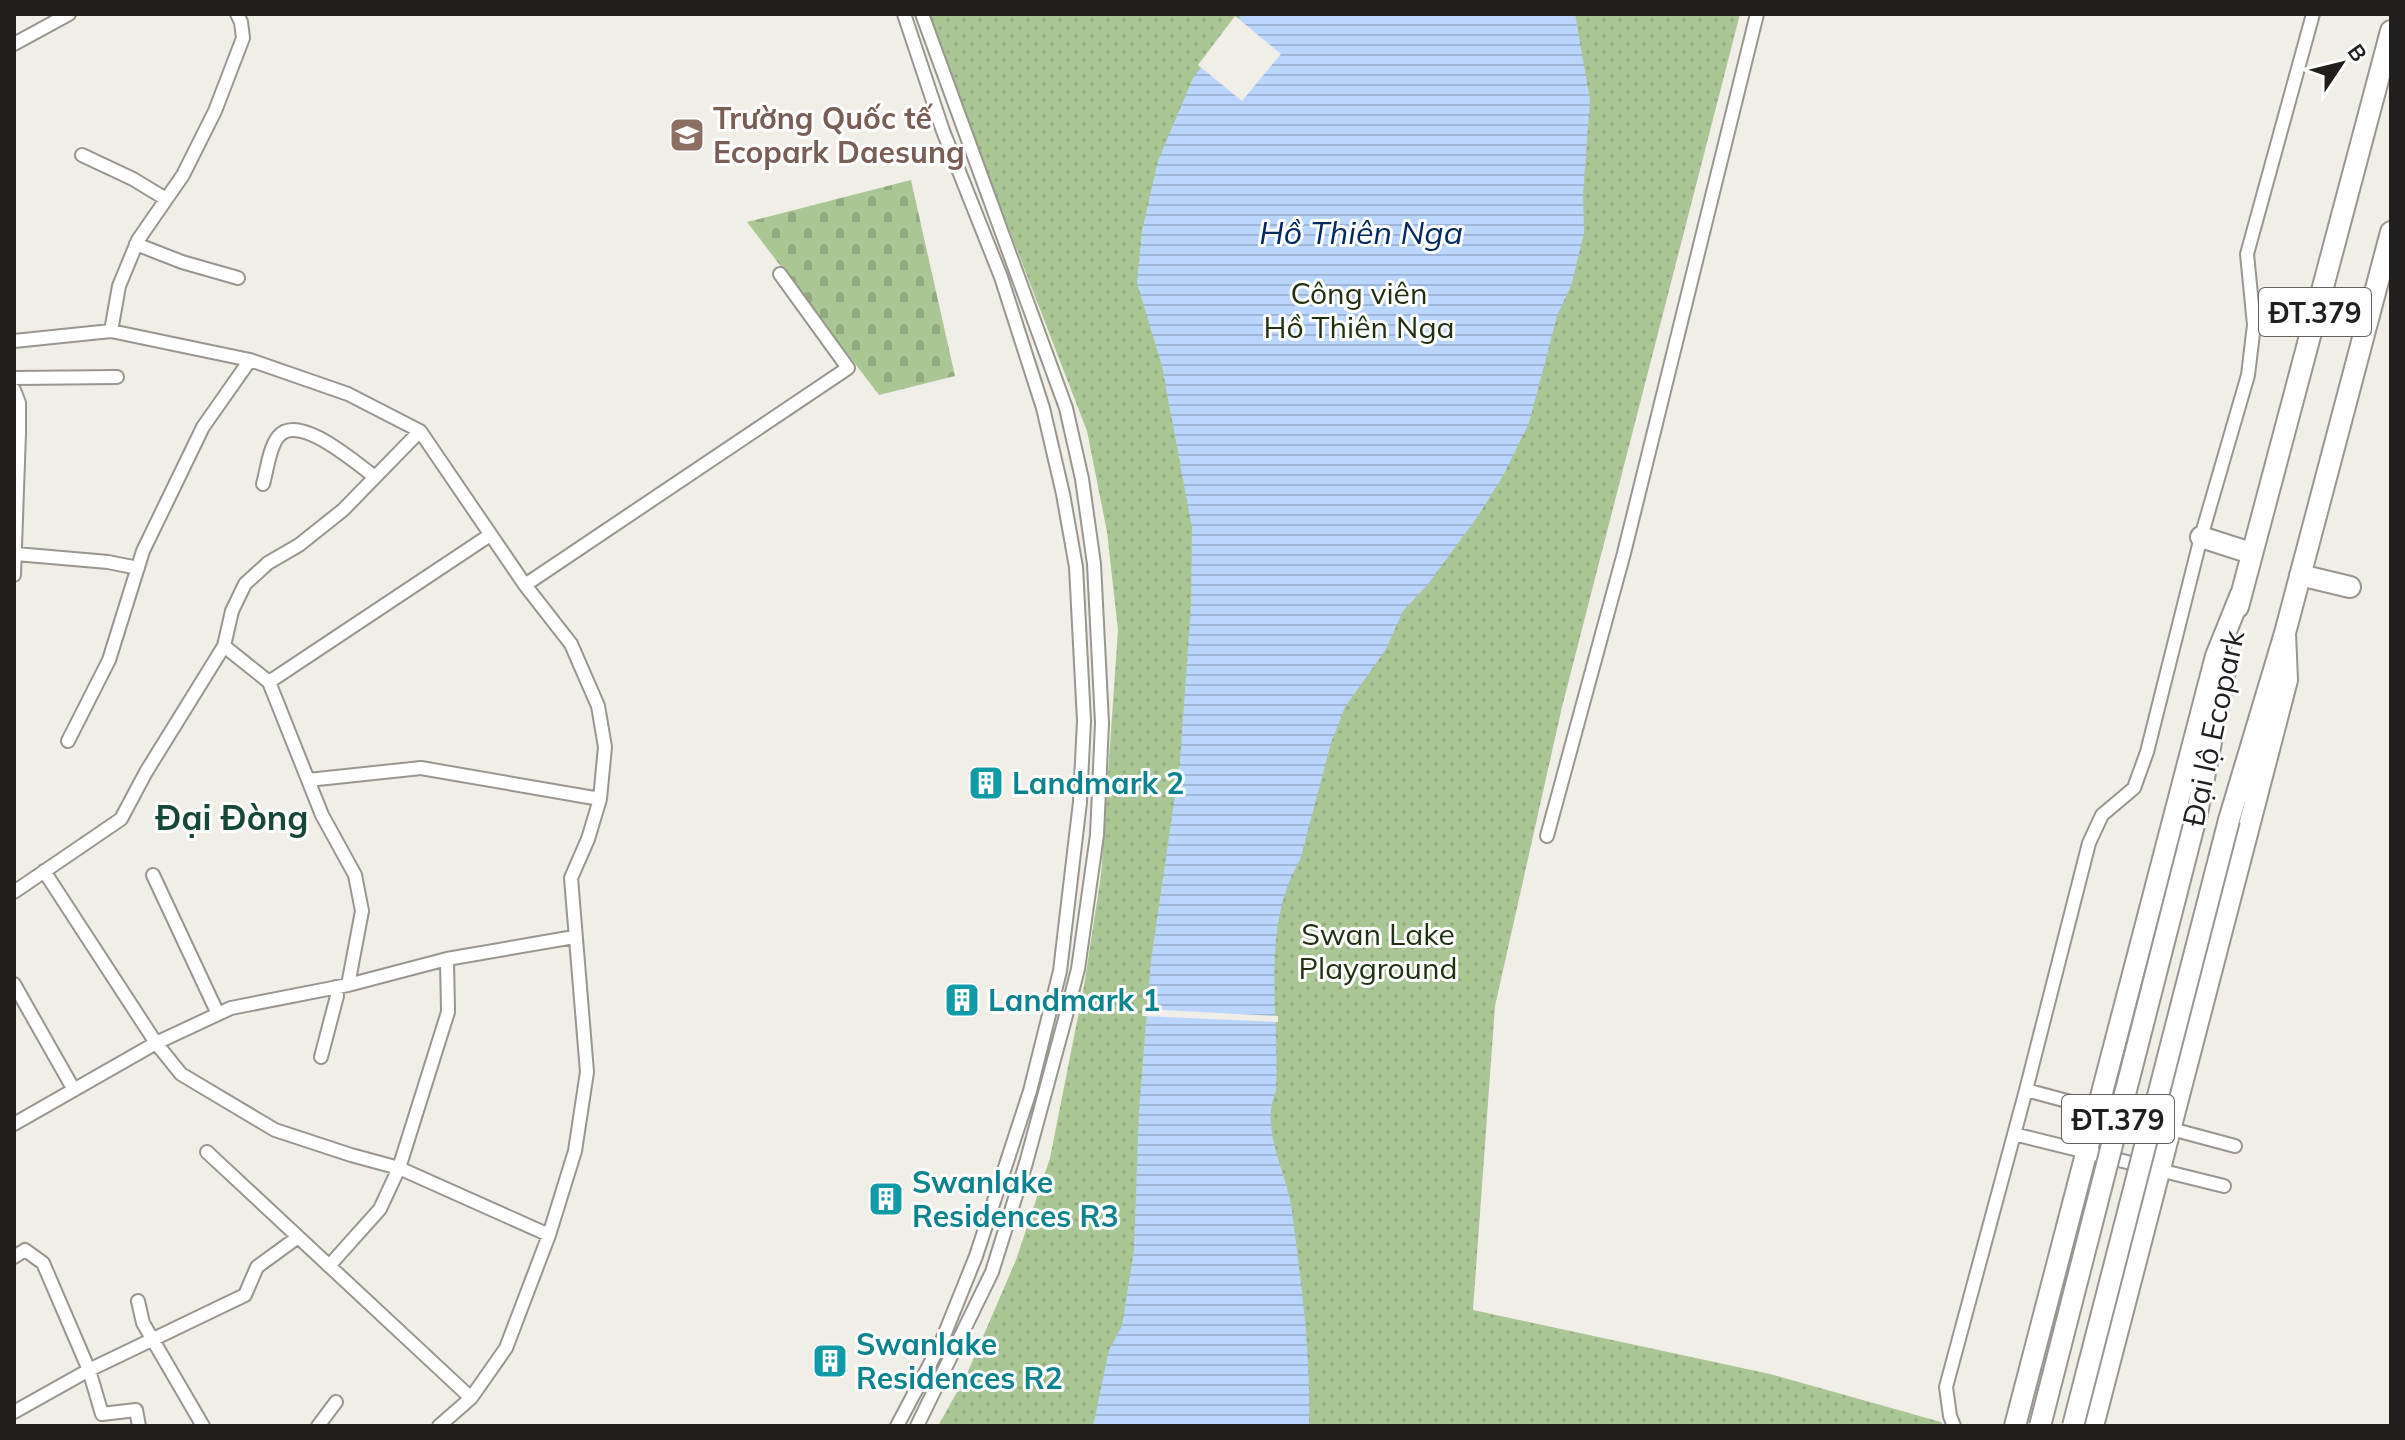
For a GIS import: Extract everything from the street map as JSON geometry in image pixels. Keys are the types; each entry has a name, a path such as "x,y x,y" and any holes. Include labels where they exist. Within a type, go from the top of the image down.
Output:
{"highway":[{"name":"Đại lộ Ecopark","path":"2040,1426 2197,813 2251,553 2391,31"},
{"name":"Đại lộ Ecopark","path":"2073,1426 2229,820 2285,633 2391,232"},
{"path":"2201,537 2251,553"},
{"path":"2300,575 2350,587"},
{"path":"2015,1426 2216,656 2241,594"},
{"path":"2093,1426 2287,680 2285,633"}],"street":[{"path":"14,43 69,14"},
{"path":"111,331 119,286 136,244 183,175 215,111 243,38 237,14"},
{"path":"897,1426 941,1343 976,1256 1030,1091 1060,971 1080,802 1084,721 1076,567 1043,408 1001,277 942,127 904,14"},
{"path":"917,1426 992,1272 1026,1163 1068,1008 1078,969 1097,835 1102,723 1094,564 1082,479 1066,408 922,14"},
{"path":"1547,836 1624,553 1757,14"},
{"path":"1954,1426 1946,1387 2089,843 2102,815 2134,788 2147,752 2201,537 2248,375 2254,325 2247,254 2313,14"},
{"path":"82,155 133,179 166,199"},
{"path":"136,244 182,262 238,278"},
{"path":"1001,277 1017,271"},
{"path":"525,585 848,368 780,274"},
{"path":"14,341 111,331 250,360 348,394 420,431 525,585 571,644 598,706 605,747 600,799 588,839 571,878 587,1072 575,1151 549,1235 506,1348 471,1398 439,1426"},
{"path":"68,741 109,660 143,551 203,427 250,360"},
{"path":"14,378 117,377"},
{"path":"14,390 19,403 14,575"},
{"path":"263,484 275,442 282,432 292,429 329,442 375,477"},
{"path":"14,892 121,819 146,772 224,646 232,611 245,584 268,563 299,545 343,510 420,431"},
{"path":"269,682 490,535"},
{"path":"16,554 108,562 138,568"},
{"path":"1076,567 1094,564"},
{"path":"224,646 269,682 322,815 355,875 362,911 321,1057"},
{"path":"308,780 421,768 600,799"},
{"path":"44,871 156,1043 181,1074 275,1130 399,1168 549,1235"},
{"path":"153,875 218,1014"},
{"path":"14,1124 156,1043 231,1008 342,986 447,959 574,937"},
{"path":"329,1266 380,1209 399,1168 448,1012 447,959"},
{"path":"14,984 74,1090"},
{"path":"1052,1003 1068,1008"},
{"path":"2026,1090 2235,1146"},
{"path":"2014,1134 2224,1186"},
{"path":"207,1152 471,1398"},
{"path":"14,1412 89,1370 245,1295 257,1267 298,1237"},
{"path":"14,1257 25,1250 43,1263 89,1370 102,1414 136,1410 139,1426"},
{"path":"138,1301 143,1323 203,1426"},
{"path":"318,1426 336,1402"}],"green space":[{"name":"Công viên Hồ Thiên Nga","path":"926,14 1740,14 1562,707 1495,1006 1473,1310 1770,1374 1941,1422 1943,1426 938,1426 966,1376 1016,1260 1050,1158 1084,986 1101,875 1118,630 1107,532 1087,431"},
{"path":"911,180 955,376 879,395 747,222"}],"water":[{"name":"Hồ Thiên Nga","path":"1242,14 1575,14 1590,100 1583,194 1584,233 1572,283 1557,316 1529,423 1504,474 1478,516 1428,584 1403,611 1386,649 1345,707 1331,743 1300,860 1280,914 1274,972 1276,1091 1271,1120 1292,1211 1302,1291 1309,1426 1093,1426 1109,1350 1122,1326 1134,1250 1139,1110 1151,961 1180,761 1191,606 1192,528 1162,366 1137,283 1142,231 1158,161 1193,78"}],"pier":[{"path":"1235,16 1281,54 1242,101 1198,65"},
{"path":"1143,1009 1278,1016 1278,1022 1142,1016"}],"place":[{"name":"Trường Quốc tế Ecopark Daesung","path":"687,135"},
{"name":"Landmark 2","path":"986,783"},
{"name":"Landmark 1","path":"962,1000"},
{"name":"Swanlake Residences R3","path":"886,1199"},
{"name":"Swanlake Residences R2","path":"830,1361"}],"district":[{"name":"Đại Đòng","path":"232,817"}],"park label":[{"name":"Swan Lake Playground","path":"1378,951"}]}
